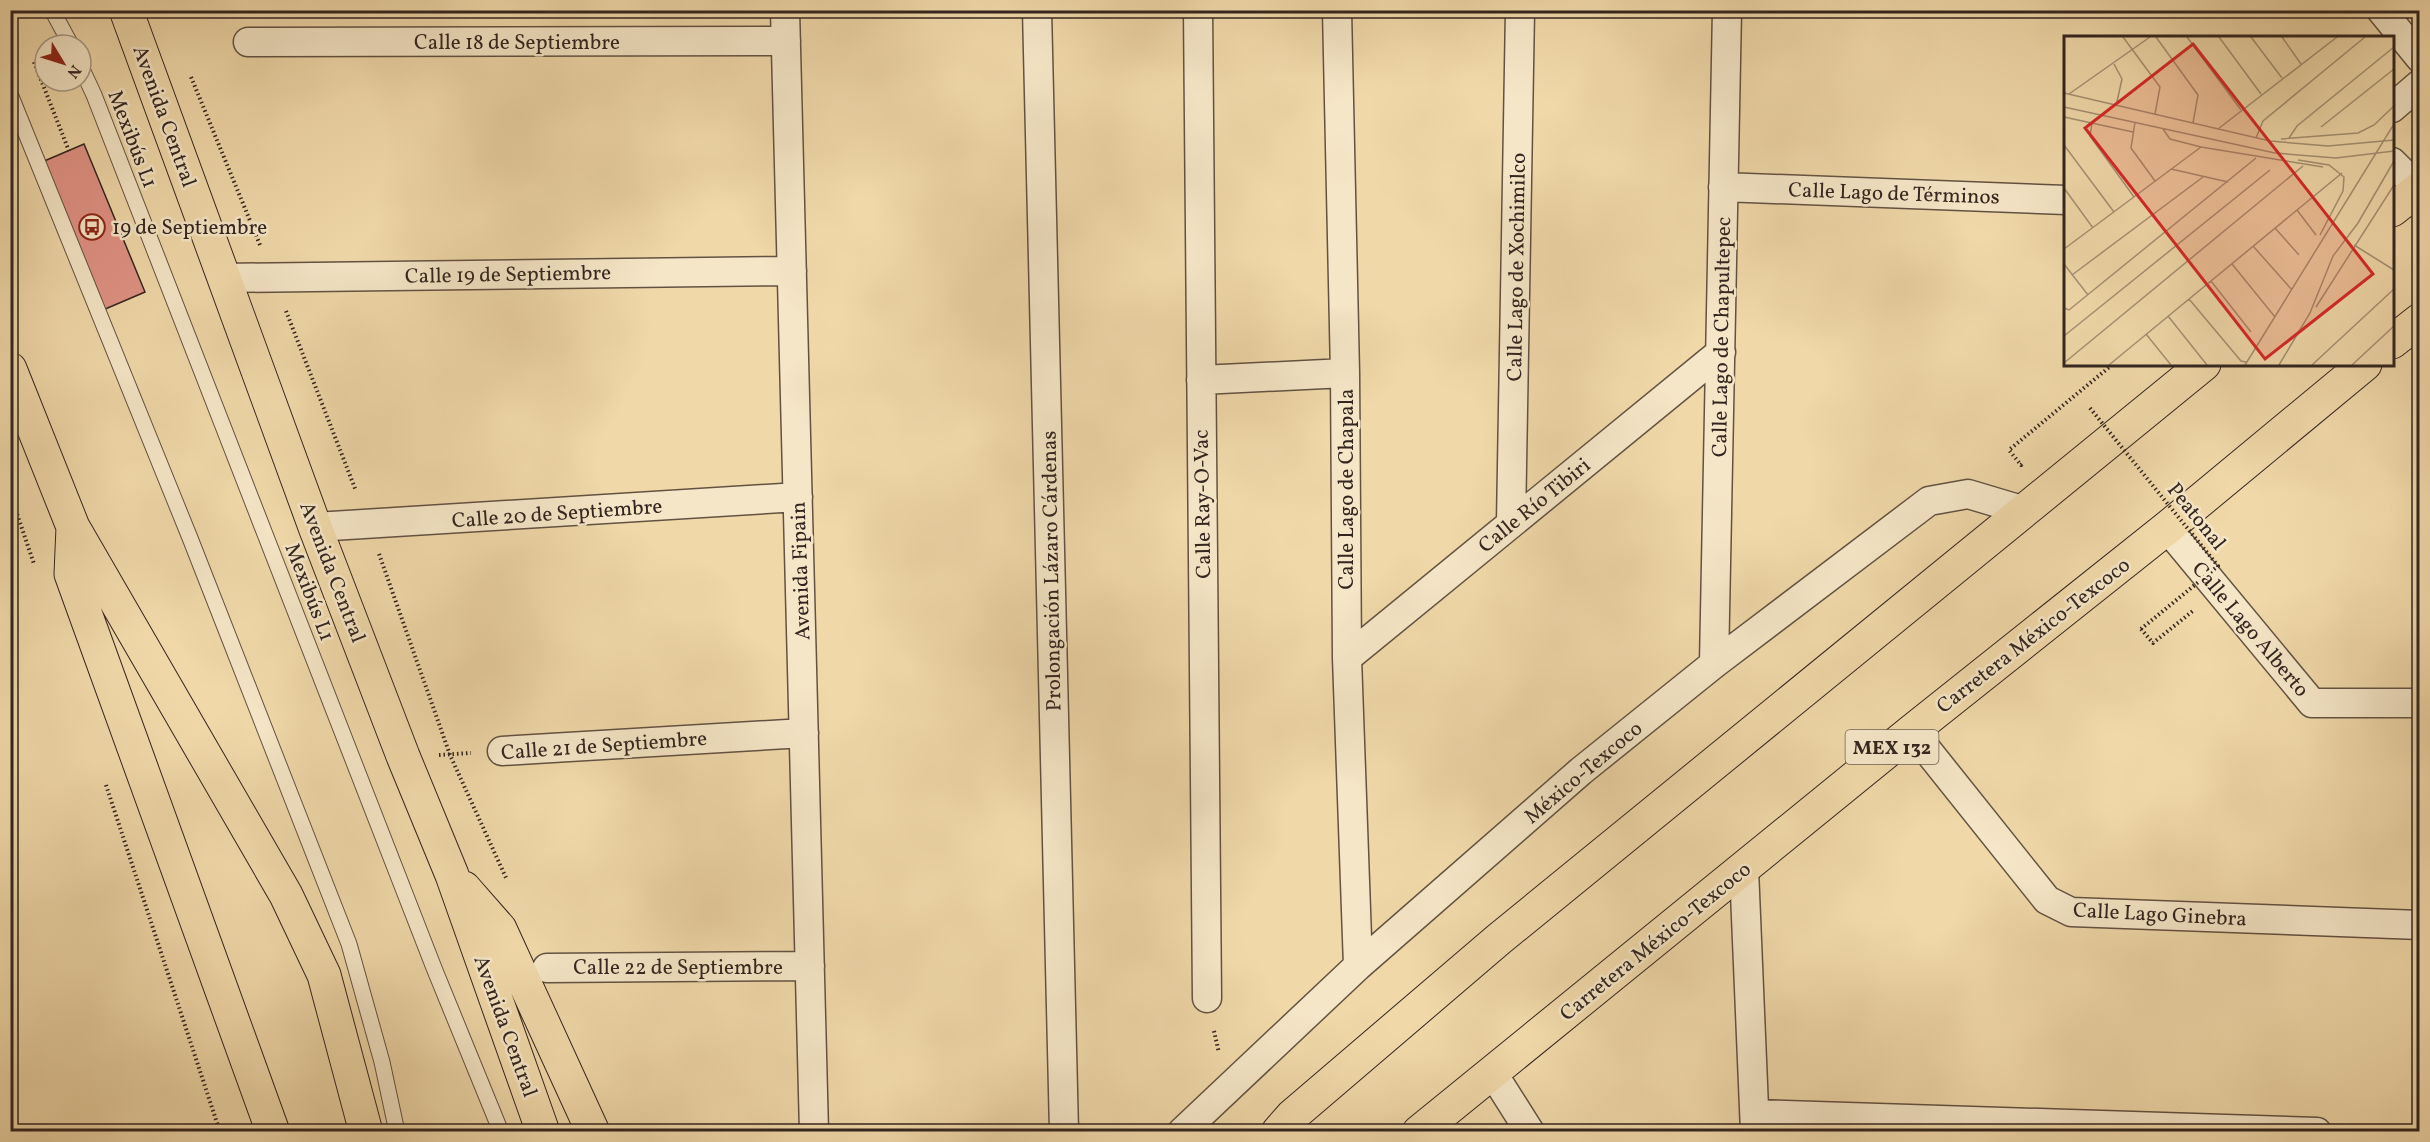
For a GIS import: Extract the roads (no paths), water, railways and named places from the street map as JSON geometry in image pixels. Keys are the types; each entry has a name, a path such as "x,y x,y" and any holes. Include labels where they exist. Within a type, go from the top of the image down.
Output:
{"highway":[{"name":"Avenida Central","path":"126,10 315,527 403,756 452,874 543,1131"},
{"path":"2394,208 2419,188"},
{"path":"2394,340 2419,321"},
{"path":"1280,1126 1499,939 2202,366"},
{"name":"Carretera México-Texcoco","path":"1419,1131 1912,731 2167,528 2363,366"},
{"path":"10,369 73,527 286,896 324,975 366,1131"},
{"path":"73,527 71,574 273,1131"},
{"path":"452,874 500,929 592,1131"}],"street":[{"name":"Avenida Fipain","path":"785,10 814,1131"},
{"name":"Prolongación Lázaro Cárdenas","path":"1037,10 1065,1131"},
{"name":"Calle Ray-O-Vac","path":"1198,10 1207,998"},
{"name":"Calle Lago de Chapala","path":"1337,10 1345,373 1347,658 1358,966"},
{"name":"Calle Lago de Xochimilco","path":"1511,523 1520,10"},
{"name":"Calle Lago de Chapultepec","path":"1714,664 1726,10"},
{"path":"2381,10 2420,58"},
{"name":"Calle 18 de Septiembre","path":"248,42 786,41"},
{"path":"2394,106 2420,84"},
{"path":"2394,164 2419,188"},
{"name":"Calle Lago de Términos","path":"1723,187 2064,200"},
{"name":"Calle 19 de Septiembre","path":"224,278 792,271"},
{"name":"Calle Río Tibiri","path":"1347,658 1721,352"},
{"path":"1201,380 1345,373"},
{"name":"México-Texcoco","path":"1182,1131 1358,966 1581,771 1714,664 1929,501 1968,494 2025,511"},
{"name":"Calle 20 de Septiembre","path":"315,527 798,497"},
{"name":"Calle Lago Alberto","path":"2167,528 2312,703 2420,703"},
{"name":"Calle Lago Ginebra","path":"1912,731 2047,900 2072,912 2420,925"},
{"name":"Calle 21 de Septiembre","path":"501,751 804,733"},
{"path":"1744,869 1755,1123 2317,1131"},
{"name":"Calle 22 de Septiembre","path":"547,968 810,966"},
{"path":"1492,1072 1530,1131"}],"lane":[{"path":"52,10 64,33"},
{"name":"Mexibús L1","path":"92,93 434,968 501,1131"},
{"path":"10,94 185,527 349,944 382,1062 397,1131"}],"place":[{"name":"19 de Septiembre","path":"92,227"}]}
